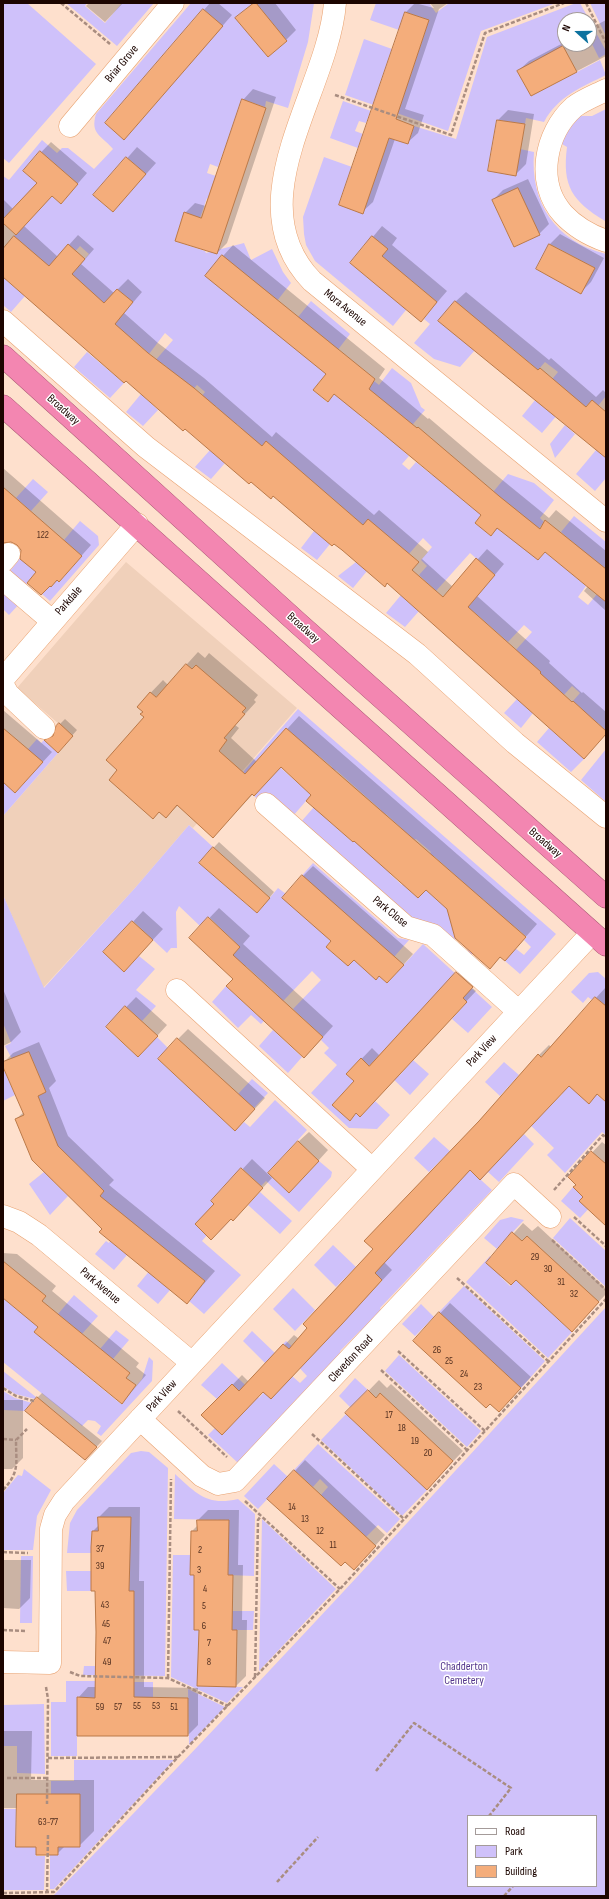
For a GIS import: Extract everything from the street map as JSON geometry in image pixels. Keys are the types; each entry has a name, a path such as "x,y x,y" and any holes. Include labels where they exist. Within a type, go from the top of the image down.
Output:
{"highway":[{"name":"Broadway","path":"3,356 312,636 606,897"},
{"path":"3,406 599,939"}],"street":[{"name":"Briar Grove","path":"70,126 173,3"},
{"name":"Mora Avenue","path":"335,3 329,38 285,167 282,185 283,221 289,248 303,272 317,285 606,521"},
{"path":"606,90 575,106 558,124 548,145 546,161 547,178 551,195 561,213 574,225 592,236 606,241"},
{"path":"3,321 146,447 417,654 515,742 606,817"},
{"name":"Parkdale","path":"3,679 136,524"},
{"path":"3,579 52,621"},
{"path":"3,685 8,694 44,728"},
{"name":"Park Close","path":"266,804 406,927 432,935 518,1011"},
{"name":"Park View","path":"46,1663 51,1529 55,1515 64,1501 518,1011 599,939"},
{"path":"177,990 372,1169"},
{"name":"Clevedon Road","path":"140,1419 202,1476 218,1484 235,1481 240,1478 514,1184 556,1222"},
{"name":"Park Avenue","path":"3,1216 19,1222 39,1235 192,1363"},
{"path":"3,1662 46,1663"}],"path":[{"path":"61,3 112,46"},
{"path":"312,88 451,136 485,33 564,3"},
{"path":"586,3 606,43"},
{"path":"550,1195 603,1135 606,1138"},
{"path":"556,1222 606,1246"},
{"path":"556,1222 606,1290"},
{"path":"441,1262 548,1361"},
{"path":"3,1893 54,1892 178,1757 340,1589 606,1299"},
{"path":"398,1351 485,1431"},
{"path":"381,1370 468,1451"},
{"path":"3,1388 16,1396 34,1401"},
{"path":"178,1411 230,1459"},
{"path":"295,1418 404,1519"},
{"path":"3,1490 16,1473 16,1440 27,1429"},
{"path":"3,1439 16,1440"},
{"path":"168,1678 171,1474"},
{"path":"245,1500 340,1589"},
{"path":"255,1678 258,1520 261,1516"},
{"path":"3,1552 30,1553"},
{"path":"3,1630 29,1631"},
{"path":"47,1804 48,1700 46,1663 80,1676 168,1678 228,1706"},
{"path":"376,1771 414,1723 512,1788 490,1815"},
{"path":"48,1758 178,1757"},
{"path":"7,1778 48,1778"},
{"path":"46,1893 48,1835"},
{"path":"277,1882 318,1837"},
{"path":"504,1896 512,1887"}],"shaded area":[{"path":"126,562 297,708 193,828 189,825 135,888 43,988 3,895 3,816 73,736 17,688"}],"green space":[{"path":"3,3 27,3 96,64 9,163 3,158"},
{"path":"66,3 87,3 85,6 105,23 122,3 154,3 117,46"},
{"path":"191,3 254,3 236,18 268,57 287,41 256,3 314,3 308,42 288,108 266,101 265,107 242,99 227,148 225,148 218,167 210,164 207,173 216,176 231,206 207,198 200,218 184,213 175,241 205,251 206,253 244,243 251,260 272,249 283,272 291,283 277,301 294,322 311,301 350,334 337,351 342,355 313,390 327,402 342,386 359,400 374,381 379,385 392,368 411,383 421,407 425,410 408,430 413,434 401,449 409,456 402,464 409,470 416,462 432,475 454,466 441,482 473,508 489,489 493,492 508,474 534,483 554,500 540,518 544,522 530,540 538,560 545,552 562,565 577,546 561,532 574,516 606,542 606,569 570,572 586,586 578,597 588,605 597,594 606,595 606,731 598,723 593,729 577,714 582,709 573,701 580,693 572,686 555,705 540,671 524,657 505,662 532,632 524,625 508,642 474,612 463,611 495,575 470,553 436,591 419,575 427,566 421,560 432,547 423,538 408,555 363,525 266,442 257,451 242,429 237,424 233,425 216,406 192,408 205,392 197,385 188,395 165,369 167,367 163,364 155,374 148,369 173,340 165,333 149,354 133,339 126,348 106,330 117,321 133,302 117,289 103,304 71,275 89,254 80,246 73,253 56,261 48,267 14,236 35,214 24,212 16,205 3,219 3,176 9,180 42,140 57,153 62,148 68,148 94,169 113,149 98,134 94,126 96,114","holes":["203,9 219,23 190,63 124,140 105,123","40,151 78,184 61,204 23,171","126,157 146,174 113,212 93,195","377,396 392,441 360,416","497,495 497,528 491,536 475,523"]},
{"path":"376,3 429,3 436,13 449,3 556,3 481,31 448,131 345,95 364,39 392,49 379,88 403,97 429,20 405,12 399,30 370,20"},
{"path":"576,3 580,3 585,12 557,12 557,50 517,71 531,96 600,60 606,75 571,93 563,99 556,105 544,122 526,118 525,124 497,120 488,171 516,175 520,149 534,152 536,188 549,217 573,240 588,248 606,254 606,396 598,406 592,400 585,407 568,402 542,433 522,416 558,372 545,362 538,370 529,362 526,364 525,359 495,334 475,350 460,367 434,359 414,343 430,324 424,319 437,302 407,277 406,310 393,326 315,261 306,245 303,217 324,157 352,167 339,205 363,213 389,138 408,144 414,126 456,139 487,37","holes":["517,188 537,236 514,247 492,200","366,243 374,249 388,249 382,256 398,270 382,289 350,263","550,244 595,268 581,293 536,269"]},
{"path":"590,3 606,3 606,36 597,17 597,12 594,12"},
{"path":"597,34 606,51 606,54 599,58 596,52"},
{"path":"343,101 371,111 366,123 359,121 355,131 363,134 358,148 330,138"},
{"path":"606,109 606,224 605,221 584,206 572,191 566,172 567,147 562,144 567,126 576,116 592,116"},
{"path":"3,277 25,296 11,312 3,305"},
{"path":"87,352 124,383 110,398 74,367"},
{"path":"141,394 158,410 143,426 126,412"},
{"path":"565,425 575,434 555,458 550,444"},
{"path":"606,438 606,478 595,491 576,474"},
{"path":"210,450 225,463 211,479 195,467"},
{"path":"33,479 48,492 31,511 16,498"},
{"path":"80,521 98,536 99,545 50,601 28,582 22,589 10,571 24,553 42,579 51,587 57,580 59,582 82,556 64,540"},
{"path":"314,531 330,544 317,560 301,548"},
{"path":"356,562 367,571 353,588 338,576"},
{"path":"3,587 21,602 9,615 3,609"},
{"path":"401,595 419,611 405,627 386,613"},
{"path":"517,699 533,713 521,728 504,713"},
{"path":"298,709 556,934 520,974 505,961 515,948 524,955 531,947 524,940 527,937 514,926 512,928 483,899 481,902 483,942 470,957 466,945 453,930 457,947 416,922 300,823 314,807 306,801 293,816 261,802 254,796 261,788 243,772","holes":["286,728 317,758 319,756 332,767 309,793 264,753","336,770 381,810 353,842 330,822 332,819 314,794","386,814 414,840 416,839 431,852 402,885 390,874 394,869 359,844","434,856 478,896 458,918 426,890 418,898 406,887"]},
{"path":"549,728 584,759 571,772 537,742"},
{"path":"37,739 41,743 44,740 58,753 3,816 3,776 11,783 8,786 15,793 37,769 22,756"},
{"path":"606,749 606,802 581,780"},
{"path":"189,825 213,847 199,863 257,913 278,888 286,894 313,863 398,938 409,940 394,957 350,919 326,947 348,966 354,960 376,979 379,976 387,983 423,944 492,1007 468,1033 452,1019 467,1002 391,1068 399,1076 413,1060 429,1074 410,1095 389,1075 385,1080 361,1058 346,1074 354,1081 332,1105 350,1121 356,1113 360,1117 375,1101 390,1115 377,1129 349,1128 311,1093 337,1065 324,1053 329,1048 321,1040 323,1037 293,1009 321,980 312,971 261,1024 251,1015 238,1028 212,1002 226,986 258,1016 278,995 246,966 235,977 223,966 240,947 209,917 200,926 179,906 176,912 177,948 171,948 167,953 133,921 103,952 124,972 139,956 155,969 136,990 156,1006 142,1021 125,1006 106,1028 138,1057 157,1037 168,1048 158,1059 190,1089 201,1077 214,1089 203,1101 235,1131 244,1122 250,1127 275,1100 307,1130 268,1173 289,1193 319,1161 332,1172 331,1177 299,1212 266,1181 261,1186 242,1168 211,1201 231,1219 219,1232 202,1217 195,1224 207,1235 202,1241 241,1275 204,1314 189,1301 205,1281 171,1254 153,1276 170,1290 158,1304 137,1286 160,1258 88,1208 104,1191 73,1161 53,1181 68,1196 50,1215 29,1184 44,1172 21,1103 46,1092 29,1052 12,1059 5,1046 11,1043 3,1023 3,895 44,988 135,888"},
{"path":"598,972 606,979 606,1006 595,997 592,1000 588,997 583,1003 571,992 589,973"},
{"path":"573,1022 575,1024 597,1095 606,1102 606,1135 602,1132 565,1173 547,1155 554,1148 524,1119 543,1098 551,1105 562,1094 556,1040"},
{"path":"273,1030 302,1057 288,1073 259,1046"},
{"path":"504,1062 519,1075 500,1096 485,1082"},
{"path":"4,1070 15,1095 3,1101 3,1071"},
{"path":"252,1079 268,1093 254,1108 238,1094"},
{"path":"524,1134 534,1144 499,1182 488,1172 481,1180 492,1190 380,1308 381,1310 340,1351 341,1353 238,1463 208,1435 215,1428 222,1435 252,1403 232,1384 217,1399 201,1385 222,1363 259,1398 264,1392 292,1376 300,1383 307,1376 280,1347 286,1341 296,1350 347,1317 382,1281 366,1264 436,1207 465,1175 445,1156 429,1172 414,1158 434,1137 469,1168 504,1154"},
{"path":"573,1187 592,1205 580,1218 561,1201"},
{"path":"260,1192 292,1221 280,1234 248,1205"},
{"path":"511,1217 524,1220 497,1249 484,1238 500,1220"},
{"path":"570,1218 606,1251 606,1287 553,1238"},
{"path":"106,1241 109,1243 110,1241 127,1255 114,1270 95,1254"},
{"path":"333,1245 356,1267 336,1287 314,1265"},
{"path":"490,1256 505,1270 500,1276 510,1286 516,1280 572,1332 548,1358 466,1282"},
{"path":"464,1286 545,1361 521,1388 439,1312"},
{"path":"293,1288 315,1310 295,1331 273,1309"},
{"path":"74,1295 98,1316 82,1334 58,1314"},
{"path":"3,1298 28,1318 33,1313 51,1311 34,1332 68,1360 93,1348 77,1368 121,1404 142,1379 149,1357 153,1361 152,1381 101,1436 97,1433 101,1426 95,1421 88,1420 82,1426 3,1362"},
{"path":"421,1304 434,1317 415,1336 402,1324"},
{"name":"Chadderton Cemetery","path":"606,1307 606,1896 53,1896 194,1751 401,1530"},
{"path":"116,1330 129,1340 113,1359 100,1349"},
{"path":"252,1331 275,1353 265,1363 243,1341"},
{"path":"399,1355 481,1431 467,1447 385,1371"},
{"path":"3,1371 36,1397 35,1399 15,1394 3,1386"},
{"path":"355,1378 368,1390 351,1408 339,1396"},
{"path":"3,1391 15,1398 32,1403 25,1411 3,1410"},
{"path":"346,1414 427,1490 402,1516 321,1440"},
{"path":"318,1444 400,1519 387,1533 378,1525 366,1537 321,1495 328,1487 320,1479 313,1487 294,1470"},
{"path":"141,1451 149,1452 168,1468 165,1676 83,1675 84,1666 134,1666 134,1591 129,1591 130,1517 98,1517 98,1531 92,1531 91,1553 67,1553 70,1523 77,1510 131,1453"},
{"path":"274,1464 288,1477 258,1509 244,1496"},
{"path":"24,1469 51,1490 37,1516 33,1550 3,1550 3,1493 18,1475 22,1476"},
{"path":"175,1474 196,1493 203,1497 218,1501 238,1499 255,1514 254,1576 228,1575 229,1520 174,1519"},
{"path":"262,1519 336,1589 259,1671"},
{"path":"173,1555 196,1555 196,1569 190,1569 190,1575 201,1575 200,1625 194,1625 194,1630 205,1630 198,1686 243,1687 227,1703 171,1677"},
{"path":"21,1556 33,1556 32,1623 20,1623"},
{"path":"66,1571 97,1571 91,1591 67,1591"},
{"path":"232,1611 254,1611 253,1630 232,1630"},
{"path":"66,1681 97,1681 97,1703 77,1697 77,1756 51,1756 51,1702 66,1702"},
{"path":"133,1682 153,1682 153,1703 133,1697"},
{"path":"188,1689 225,1707 189,1745"},
{"path":"44,1704 45,1774 17,1773 17,1746 3,1746 3,1705"},
{"path":"74,1760 174,1760 54,1889 50,1889 50,1855 57,1855 58,1847 80,1847 51,1794 51,1781 74,1781"},
{"path":"3,1809 16,1809 16,1847 36,1847 36,1856 45,1856 44,1890 3,1890"}],"building":[{"path":"256,3 287,41 268,57 235,18"},
{"path":"203,9 223,26 124,140 105,123"},
{"path":"405,12 429,20 396,119 414,126 408,144 389,138 363,214 339,205"},
{"path":"557,49 557,52 566,52 577,72 531,96 517,71"},
{"path":"242,99 266,108 217,254 175,241 184,212 201,218"},
{"path":"497,120 525,124 516,176 488,171"},
{"path":"40,151 78,184 61,204 52,196 16,235 3,223 3,219 37,183 23,171"},
{"path":"126,157 146,174 113,212 93,195"},
{"path":"518,188 540,235 514,247 492,200"},
{"path":"14,236 49,266 68,244 85,259 72,274 104,303 117,289 133,302 115,324 148,353 194,388 262,446 266,441 363,525 368,519 419,562 412,570 443,597 476,558 495,575 468,607 606,731 606,734 584,759 387,583 385,587 342,550 334,544 332,546 273,496 271,499 251,482 249,484 185,429 183,431 126,381 124,383 3,277 3,249"},
{"path":"372,236 388,249 382,256 437,302 421,322 350,263"},
{"path":"549,244 595,268 581,294 536,269"},
{"path":"222,255 375,379 369,389 417,428 418,427 499,496 540,529 545,520 606,569 606,602 545,552 538,560 497,528 491,536 475,523 481,515 376,428 334,394 328,402 313,390 326,374 205,276"},
{"path":"455,301 538,370 540,368 586,407 592,400 606,412 606,458 438,321"},
{"path":"3,487 82,556 59,582 57,580 41,595 27,583 36,572 20,559 21,550 17,545 11,542 3,543"},
{"path":"186,664 192,669 196,665 246,708 242,712 245,714 224,738 227,740 219,751 245,774 286,728 526,937 505,961 500,957 490,969 455,938 447,909 426,890 418,898 306,801 311,795 281,767 254,796 252,794 213,838 177,805 166,818 159,812 153,819 109,780 117,770 106,760 144,717 140,714 143,712 137,707 150,692 156,697"},
{"path":"59,723 73,736 58,753 44,740 53,736 56,726"},
{"path":"3,728 43,762 15,793 3,782"},
{"path":"213,847 270,898 257,913 199,863"},
{"path":"302,875 404,965 387,983 379,976 376,980 354,960 348,966 326,947 331,941 282,898"},
{"path":"208,917 240,947 233,955 323,1037 304,1058 226,986 233,979 189,938"},
{"path":"132,921 153,940 124,972 103,952"},
{"path":"456,972 473,987 463,998 467,1002 360,1117 356,1113 350,1121 332,1105 354,1081 346,1074 361,1058 369,1066"},
{"path":"595,997 606,1006 606,1102 597,1094 589,1104 569,1086 480,1180 470,1170 375,1273 382,1280 342,1324 271,1399 263,1392 222,1435 201,1415 232,1384 239,1391 283,1344 289,1349 307,1328 303,1324 373,1249 364,1241 479,1121 538,1054 541,1057"},
{"path":"125,1006 158,1036 138,1057 106,1027"},
{"path":"177,1038 255,1109 235,1131 158,1059"},
{"path":"29,1052 46,1092 38,1096 58,1146 104,1191 100,1196 205,1281 187,1304 99,1232 102,1229 32,1160 15,1119 24,1115 3,1067 3,1062"},
{"path":"298,1141 319,1161 289,1193 268,1173"},
{"path":"591,1151 606,1164 606,1226 579,1201 583,1197 573,1187 576,1185 568,1177"},
{"path":"241,1168 263,1188 233,1221 231,1219 211,1240 195,1224 214,1204 211,1201"},
{"path":"512,1232 522,1241 527,1236 599,1302 572,1332 516,1280 511,1285 486,1263"},
{"path":"3,1261 46,1296 42,1301 130,1373 126,1378 136,1385 122,1404 34,1332 38,1327 3,1298"},
{"path":"439,1312 521,1388 499,1412 490,1404 486,1408 413,1341"},
{"path":"368,1390 376,1398 380,1393 453,1461 427,1490 345,1413"},
{"path":"37,1397 97,1447 85,1460 25,1411"},
{"path":"294,1470 376,1546 354,1570 345,1562 341,1566 267,1499"},
{"path":"98,1517 131,1517 129,1591 134,1591 134,1697 188,1698 188,1736 77,1736 77,1697 95,1698 95,1591 91,1591 91,1547 92,1531 98,1531"},
{"path":"197,1520 229,1520 228,1575 233,1575 232,1630 237,1630 236,1687 197,1686 199,1630 194,1630 194,1575 190,1575 191,1531 197,1531"},
{"path":"17,1794 80,1794 80,1847 58,1847 58,1855 36,1855 36,1847 16,1847"}]}
